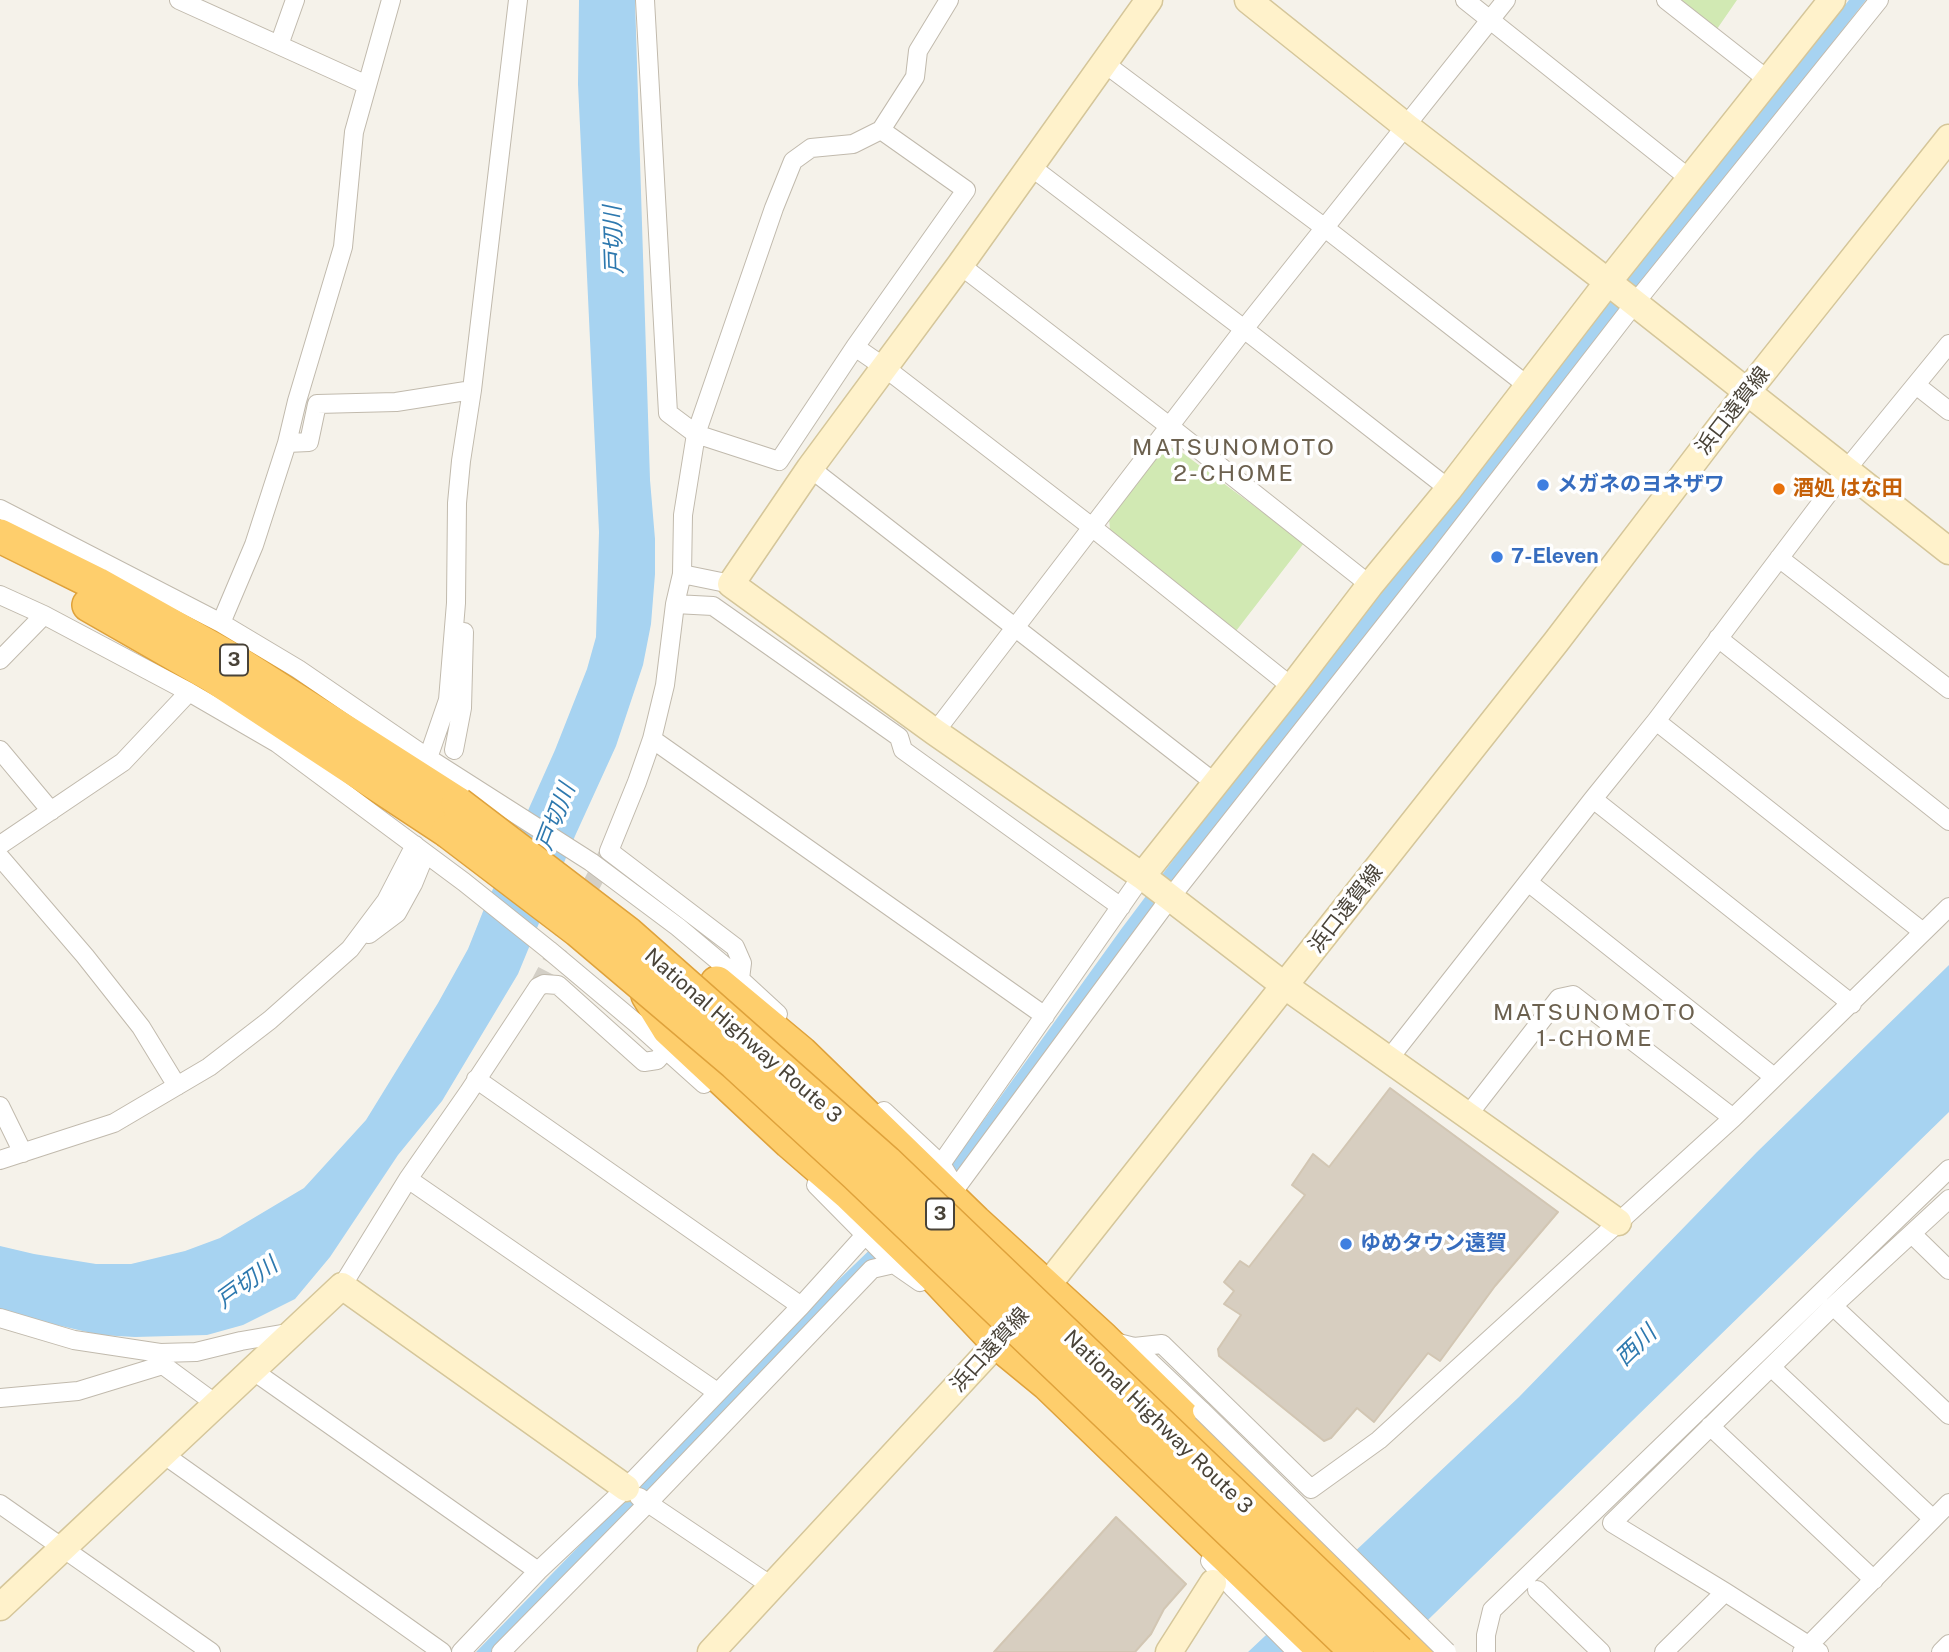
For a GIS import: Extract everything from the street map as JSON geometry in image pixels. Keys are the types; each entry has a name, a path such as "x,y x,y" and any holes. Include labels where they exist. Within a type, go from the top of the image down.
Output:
{"highway":[{"name":"National Highway Route 3","path":"0,536 97,583 236,662 467,812 626,933 886,1162 1398,1652"},
{"name":"National Highway Route 3","path":"0,562 74,597 213,676 467,812 578,930 735,1063 856,1174 1357,1652"},
{"path":"467,812 596,891 658,936 729,981 975,1222 1047,1286 1118,1343 1419,1652"},
{"path":"639,982 667,1039 859,1203 999,1343 1048,1384 1195,1525 1231,1582 1326,1652"}],"street":[{"path":"178,0 367,85"},
{"path":"279,45 295,0"},
{"path":"221,624 254,545 287,443 343,247 354,132 391,0"},
{"path":"428,758 448,700 456,603 457,503 461,461 472,390 518,0"},
{"path":"645,0 668,413 696,434 779,461 855,347 967,190 881,130"},
{"path":"729,981 742,963 734,947 609,851 652,739 665,685 675,604 682,574 683,515 696,434 774,208 793,161 811,148 853,144 881,130 915,76 918,51 950,0"},
{"path":"731,584 810,468 960,265 1149,0"},
{"path":"1248,0 1949,551"},
{"path":"1465,0 1689,179"},
{"path":"935,732 1244,329 1506,0"},
{"path":"1666,0 1768,80"},
{"path":"941,1164 1142,876 1832,0"},
{"path":"956,1188 1170,898 1635,303 1880,0"},
{"path":"1104,63 1325,228 1528,386"},
{"name":"浜口遠賀線","path":"711,1652 999,1343 1047,1286 1556,642 1747,393 1949,138"},
{"path":"1030,166 1449,489"},
{"path":"960,265 1370,585"},
{"path":"1388,1060 1656,721 1846,470 1949,344"},
{"path":"855,347 1093,528 1292,687"},
{"path":"1916,386 1949,411"},
{"path":"287,443 309,442 317,404 396,402 472,390"},
{"path":"810,468 1215,783"},
{"path":"0,509 221,624 298,669 428,758 467,812 591,862 678,927 729,981 941,1164 975,1222"},
{"path":"1779,558 1949,689"},
{"path":"682,574 731,584 935,732 1142,876 1285,986 1618,1222"},
{"path":"0,595 44,615 189,692 277,743 464,882 636,1023 667,1039 894,1264 920,1282 933,1275"},
{"path":"454,750 462,708 465,634 456,603"},
{"path":"675,604 713,606 900,737 903,750 1121,907"},
{"path":"0,660 44,615"},
{"path":"1718,638 1949,821"},
{"path":"0,845 123,762 189,692"},
{"path":"1656,721 1923,932"},
{"path":"652,739 1045,1016"},
{"path":"0,750 51,811"},
{"path":"1592,799 1852,1004"},
{"path":"0,1160 114,1123 209,1067 270,1020 350,949 420,851"},
{"path":"0,857 85,956 141,1027 177,1086"},
{"path":"1528,882 1774,1077"},
{"path":"1118,1343 1162,1345 1311,1489 1379,1440 1733,1118 1949,907"},
{"path":"0,1607 342,1286 408,1180 538,987 544,984 558,985 644,1062 657,1060 667,1039"},
{"path":"1468,1115 1559,998 1573,995 1733,1118"},
{"path":"476,1079 801,1306"},
{"path":"0,1106 23,1153"},
{"path":"1486,1652 1486,1635 1492,1610 1949,1168"},
{"path":"408,1180 717,1392"},
{"path":"1949,1199 1833,1306 1612,1523 1725,1592 1810,1650 1949,1503"},
{"path":"461,1652 538,1571 626,1488 801,1306 866,1234"},
{"path":"1912,1234 1949,1270"},
{"path":"501,1652 872,1269 894,1264"},
{"path":"342,1286 626,1488 772,1587"},
{"path":"1833,1306 1949,1415"},
{"path":"0,1318 74,1340 164,1359 216,1404"},
{"path":"0,1398 78,1391 164,1359 293,1332"},
{"path":"1118,1343 1202,1410 1447,1652"},
{"path":"1771,1367 1933,1519"},
{"path":"252,1370 538,1571"},
{"path":"1710,1426 1874,1580"},
{"path":"163,1454 442,1652"},
{"path":"0,1504 211,1652"},
{"path":"1169,1652 1231,1582 1297,1652"},
{"path":"1537,1590 1601,1652"},
{"path":"1664,1652 1725,1592"},
{"path":"1941,1652 1949,1644"}],"green space":[{"path":"1681,0 1737,0 1717,29"},
{"path":"1176,448 1304,543 1236,631 1110,530 1109,518 1161,449"}],"water":[{"name":"戸切川","path":"579,0 635,0 655,574 651,624 643,665 616,746 575,836 518,974 442,1101 398,1155 330,1257 295,1299 243,1325 207,1335 100,1335 0,1310 0,1246 96,1264 131,1264 185,1251 220,1238 304,1188 366,1120 468,949 555,750 587,669 596,637 599,532 578,84"},
{"path":"1849,0 1866,0 1334,675 963,1172 812,1322 492,1652 476,1652 825,1293 914,1207 968,1142 1212,808"},
{"name":"西川","path":"1949,965 1949,1112 1395,1652 1248,1652 1519,1397 1757,1152"}],"building":[{"name":"ゆめタウン遠賀","path":"1390,1088 1558,1212 1495,1286 1440,1361 1428,1353 1374,1422 1357,1408 1331,1438 1324,1441 1219,1356 1218,1349 1241,1315 1224,1304 1234,1291 1224,1282 1240,1261 1249,1267 1305,1195 1292,1185 1313,1154 1329,1167"},
{"path":"1116,1517 1186,1584 1164,1609 1151,1634 1135,1652 994,1652"}],"tunnel":[{"path":"538,987 609,851"}],"place":[{"name":"メガネのヨネザワ","path":"1543,485"},
{"name":"酒処 はな田","path":"1779,489"},
{"name":"7-Eleven","path":"1497,557"},
{"name":"ゆめタウン遠賀","path":"1346,1244"}],"district":[{"name":"MATSUNOMOTO 2-CHOME","path":"1234,461"},
{"name":"MATSUNOMOTO 1-CHOME","path":"1595,1026"}]}
